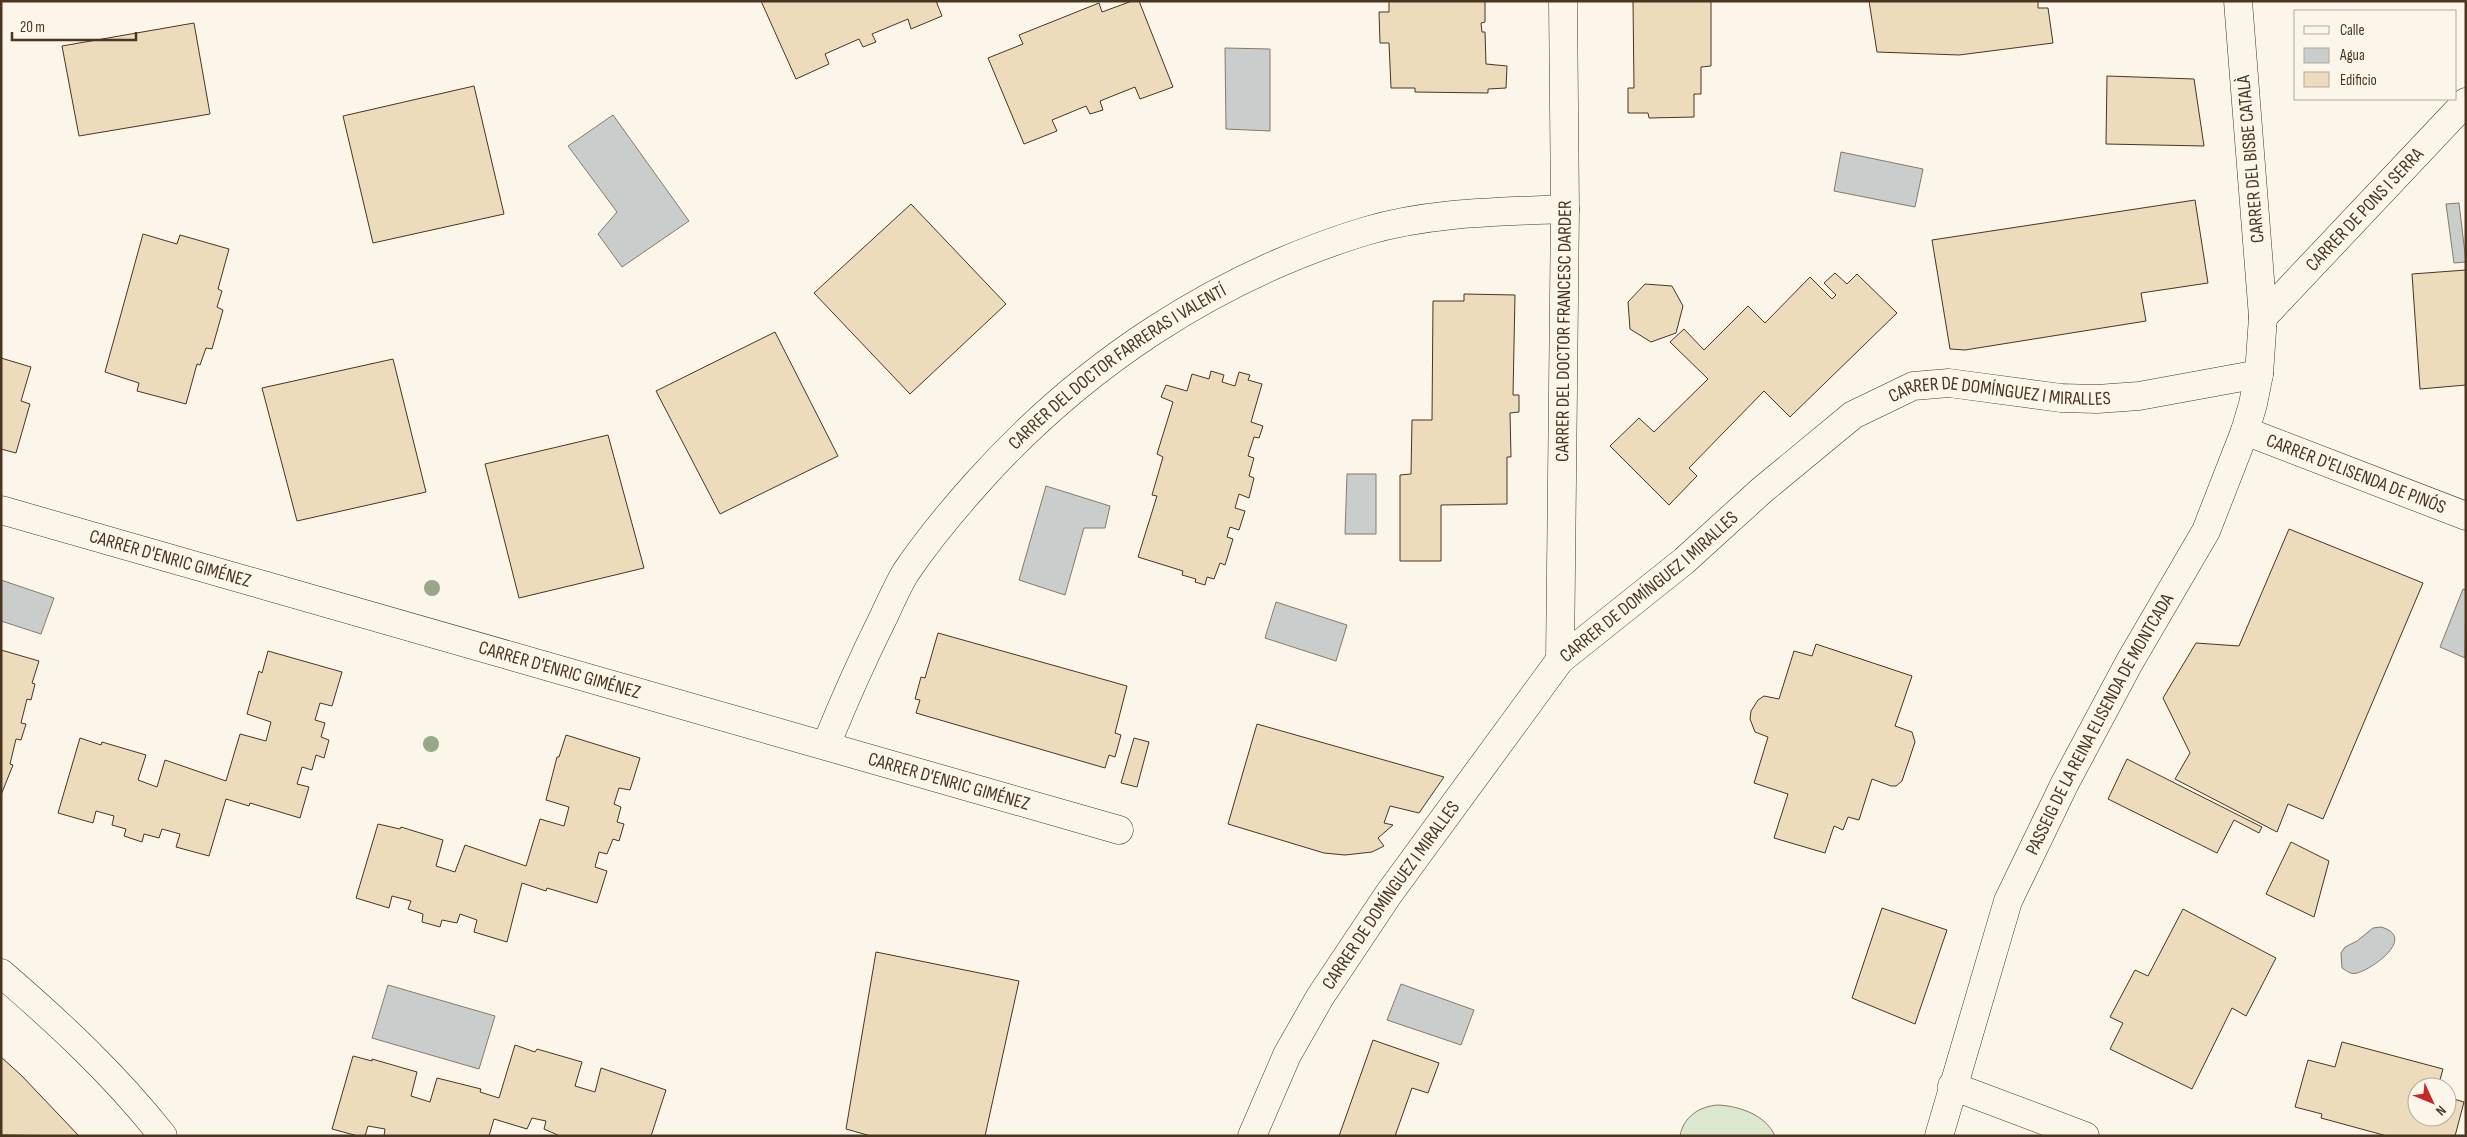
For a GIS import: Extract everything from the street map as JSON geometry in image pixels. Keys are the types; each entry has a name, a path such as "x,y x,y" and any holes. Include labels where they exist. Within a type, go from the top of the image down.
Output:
{"street":[{"name":"CARRER DEL DOCTOR FRANCESC DARDER","path":"1560,660 1564,209 1563,1"},
{"name":"CARRER DEL BISBE CATALÀ","path":"2238,1 2264,317"},
{"name":"CARRER DE PONS I SERRA","path":"2264,317 2466,102"},
{"name":"CARRER DEL DOCTOR FARRERAS I VALENTÍ","path":"826,745 859,666 906,573 949,514 1006,450 1046,413 1126,348 1208,297 1290,258 1367,231 1451,214 1564,209"},
{"name":"PASSEIG DE LA REINA ELISENDA DE MONTCADA","path":"1939,1136 1952,1086 2008,901 2065,783 2124,672 2206,531 2245,431 2259,374 2264,317"},
{"name":"CARRER DE DOMÍNGUEZ I MIRALLES","path":"1252,1136 1287,1055 1320,998 1388,895 1560,660 1684,561 1761,491 1853,415 1891,394 1913,386 1949,383 2061,398 2097,399 2139,396 2259,374"},
{"name":"CARRER D'ELISENDA DE PINÓS","path":"2245,431 2466,516"},
{"name":"CARRER D'ENRIC GIMÉNEZ","path":"1,510 1119,830"},
{"path":"1,973 44,1010 130,1094 163,1136"},
{"path":"1952,1086 2085,1136"}],"green space":[{"path":"1718,1105 1735,1107 1759,1117 1775,1136 1680,1136 1685,1123 1693,1114 1699,1110"}],"water":[{"path":"1225,48 1270,49 1270,131 1226,129"},
{"path":"613,115 689,221 622,267 598,234 617,212 568,146"},
{"path":"1841,152 1923,169 1915,207 1834,191"},
{"path":"2459,203 2466,262 2454,263 2446,204"},
{"path":"1347,474 1376,474 1376,534 1345,534"},
{"path":"1046,486 1110,506 1105,528 1084,528 1065,595 1019,580"},
{"path":"1,580 54,598 41,634 1,621"},
{"path":"2463,589 2466,590 2465,658 2440,647"},
{"path":"1276,602 1347,625 1336,661 1265,638"},
{"path":"2381,927 2391,932 2395,938 2388,952 2373,966 2357,973 2351,973 2342,968 2341,953 2345,947 2357,941 2373,928"},
{"path":"1401,984 1474,1010 1461,1045 1387,1020"},
{"path":"388,985 495,1016 479,1069 372,1038"}],"building":[{"path":"761,1 936,1 942,16 911,29 908,19 872,34 876,42 863,47 859,39 825,54 829,64 796,79"},
{"path":"1132,1 1139,1 1173,87 1140,99 1135,87 1100,101 1103,110 1090,114 1086,106 1052,120 1057,131 1024,144 988,58 1023,44 1019,35 1099,3 1102,12"},
{"path":"1389,1 1485,1 1485,22 1481,23 1482,32 1485,32 1486,64 1507,66 1506,88 1488,89 1488,93 1415,92 1415,88 1391,88 1389,43 1380,43 1379,12 1389,12"},
{"path":"1633,1 1711,1 1711,66 1701,67 1701,94 1694,94 1694,117 1649,118 1648,113 1628,113 1628,88 1634,88"},
{"path":"1869,1 2038,1 2038,8 2048,8 2053,43 1959,55 1877,52"},
{"path":"194,23 210,114 79,136 62,46"},
{"path":"2107,76 2194,79 2204,146 2106,144"},
{"path":"474,86 504,214 373,243 343,116"},
{"path":"2195,200 2208,283 2141,293 2146,321 1965,350 1950,349 1932,240"},
{"path":"911,204 1006,304 910,394 814,293"},
{"path":"143,234 177,244 180,235 229,249 218,289 222,291 217,307 223,310 212,349 206,348 200,365 197,364 186,404 137,391 139,383 105,372"},
{"path":"2466,270 2466,385 2420,389 2412,274"},
{"path":"1835,273 1847,284 1857,274 1897,313 1790,417 1764,391 1689,468 1697,476 1669,505 1610,446 1639,418 1654,432 1708,379 1670,342 1684,329 1704,350 1748,306 1765,323 1810,277 1832,299 1836,295 1824,283"},
{"path":"1645,284 1672,286 1683,306 1676,333 1651,342 1630,329 1628,302"},
{"path":"1464,294 1515,295 1513,395 1519,395 1519,412 1510,413 1511,457 1507,457 1507,504 1441,505 1441,561 1400,561 1400,475 1411,474 1412,420 1432,420 1433,301 1464,301"},
{"path":"775,332 838,456 720,514 656,391"},
{"path":"1,358 31,367 21,401 30,404 16,453 1,449"},
{"path":"393,359 426,492 297,521 262,388"},
{"path":"1211,371 1224,375 1222,382 1235,386 1239,372 1250,375 1248,380 1262,384 1251,422 1263,426 1259,438 1254,437 1248,456 1254,458 1249,476 1254,478 1249,498 1239,494 1235,508 1245,511 1239,530 1230,527 1227,537 1233,539 1225,565 1220,563 1214,579 1207,577 1205,585 1195,582 1196,579 1182,575 1183,571 1138,557 1157,496 1152,495 1163,457 1157,454 1173,402 1161,397 1166,385 1187,391 1192,374 1209,379"},
{"path":"608,435 644,568 519,598 485,464"},
{"path":"2289,529 2423,583 2323,819 2288,804 2277,832 2175,779 2190,753 2163,698 2196,643 2239,646"},
{"path":"938,633 1127,686 1115,733 1121,735 1115,757 1109,755 1105,768 916,713 920,700 915,699 921,677 925,678"},
{"path":"1816,644 1912,676 1895,726 1912,732 1915,742 1902,781 1896,786 1891,786 1872,779 1859,820 1848,817 1843,830 1834,826 1825,853 1774,838 1788,794 1754,783 1768,737 1755,732 1750,719 1751,711 1758,700 1764,696 1779,699 1794,651 1812,656"},
{"path":"1,650 39,661 32,683 35,684 31,700 27,699 21,723 26,724 21,740 16,739 10,764 13,765 1,795"},
{"path":"268,651 342,672 332,706 320,703 315,720 325,723 321,737 329,740 324,758 316,755 312,770 302,767 297,784 309,787 300,818 250,803 249,806 226,799 209,856 176,847 180,834 162,829 159,838 144,834 142,842 124,836 126,829 112,825 114,816 96,811 93,823 58,813 80,738 101,745 102,742 146,755 138,780 157,787 165,760 226,781 240,734 266,741 271,722 247,714 259,671 262,673"},
{"path":"1257,724 1444,777 1419,813 1390,806 1384,823 1393,825 1378,838 1384,846 1372,852 1345,855 1324,853 1228,824"},
{"path":"566,735 640,758 630,790 619,788 614,804 621,807 617,822 624,824 619,841 613,839 607,854 599,852 595,867 607,871 597,903 547,888 546,891 522,883 507,942 474,932 477,920 460,914 457,923 442,920 440,927 422,922 423,914 408,909 411,901 392,896 389,908 356,898 378,824 400,829 401,827 443,840 436,866 455,872 465,845 526,866 540,819 564,826 569,807 546,800 557,757 559,757"},
{"path":"1134,738 1149,742 1137,787 1121,783"},
{"path":"2127,759 2262,827 2259,833 2234,820 2217,853 2108,799"},
{"path":"2291,842 2329,861 2314,917 2266,894"},
{"path":"1882,908 1947,930 1915,1024 1852,998"},
{"path":"2183,909 2276,958 2246,1016 2232,1008 2192,1089 2110,1049 2123,1023 2110,1017 2135,970 2148,976"},
{"path":"876,952 1019,981 985,1136 871,1136 846,1129"},
{"path":"1373,1040 1439,1063 1428,1093 1412,1088 1395,1136 1339,1136"},
{"path":"2342,1042 2443,1069 2441,1077 2407,1077 2407,1127 2457,1127 2457,1100 2464,1102 2455,1136 2387,1136 2321,1118 2322,1114 2295,1107 2308,1060 2335,1067"},
{"path":"515,1045 535,1052 537,1049 582,1062 575,1086 595,1092 601,1068 666,1090 651,1136 560,1136 544,1129 546,1121 532,1118 527,1129 494,1119 489,1136 384,1136 385,1129 368,1126 365,1136 358,1136 332,1129 353,1056 372,1061 372,1059 417,1072 411,1096 430,1102 437,1078 481,1089 480,1092 499,1098"},
{"path":"1,1057 21,1075 79,1136 1,1135"}]}
